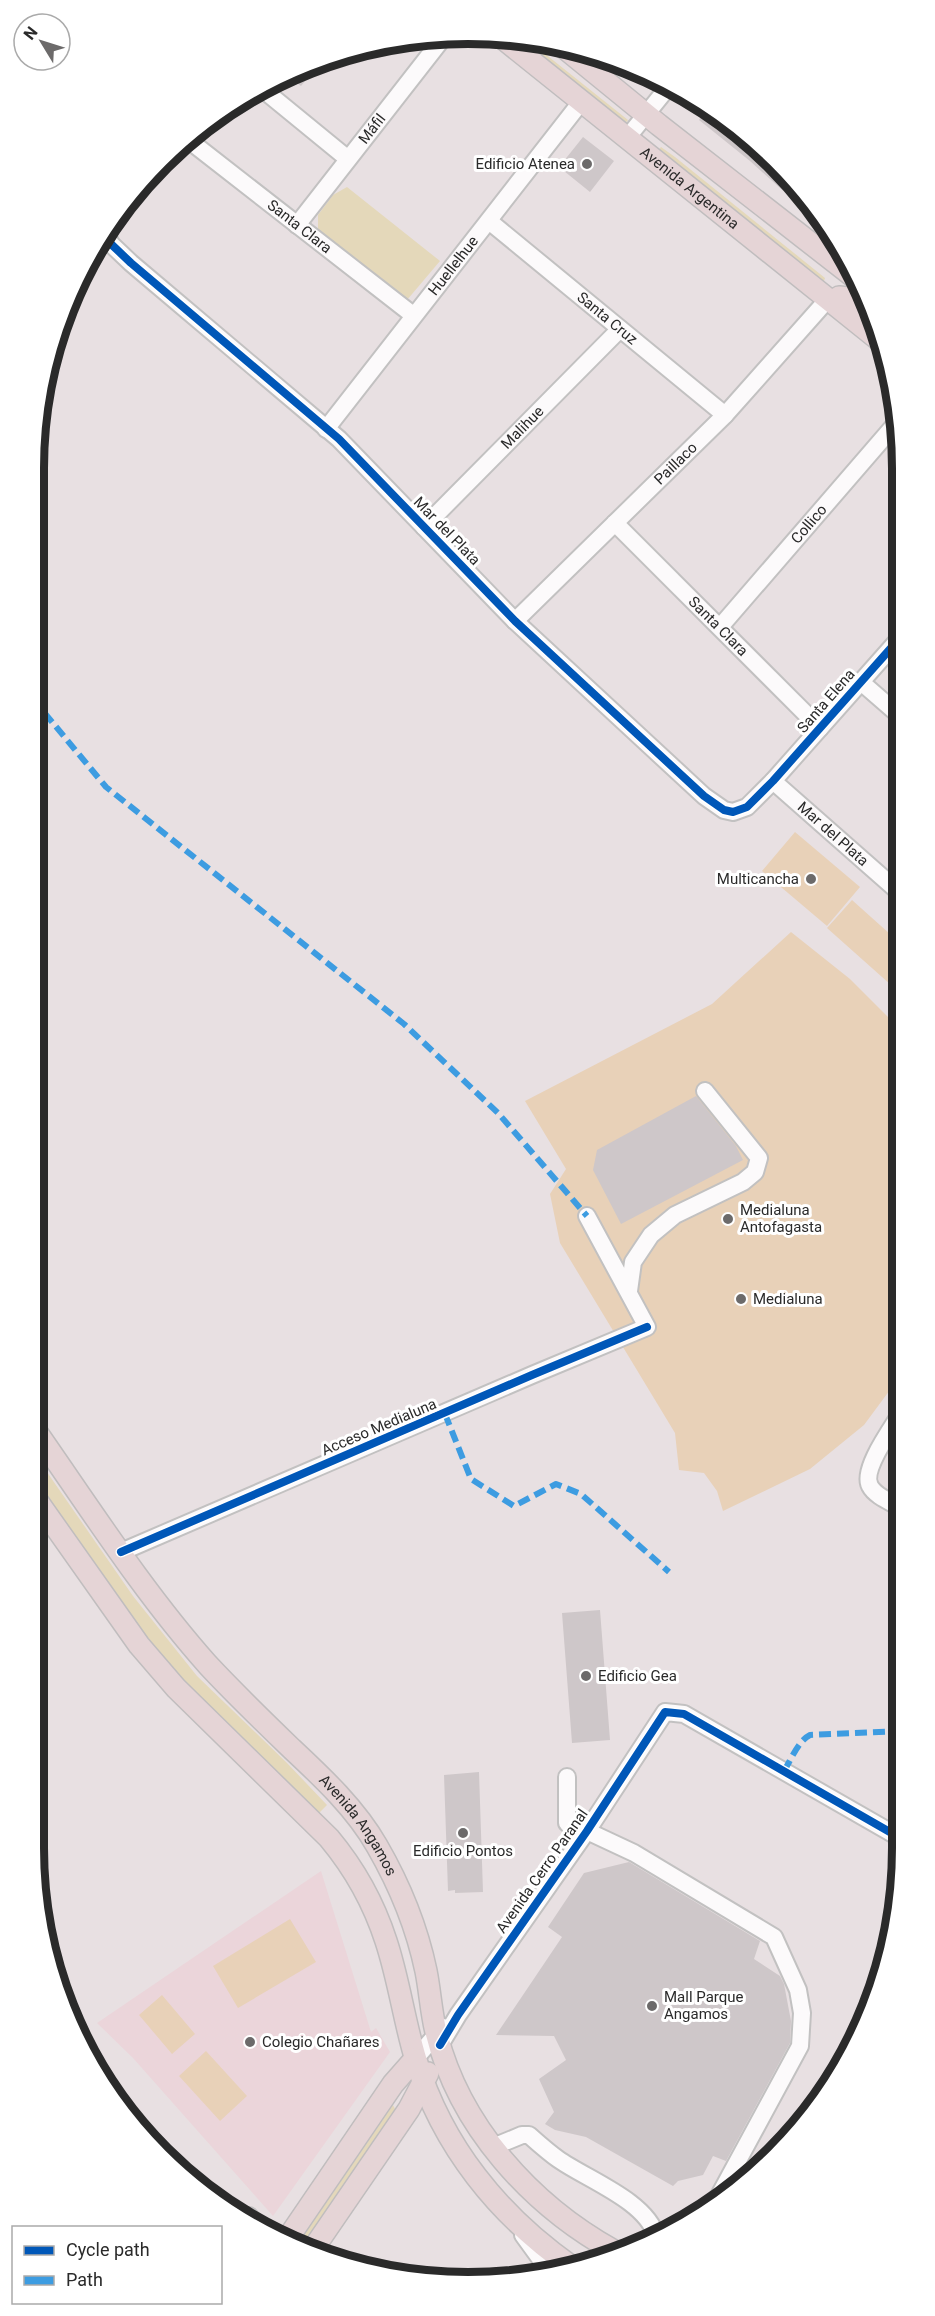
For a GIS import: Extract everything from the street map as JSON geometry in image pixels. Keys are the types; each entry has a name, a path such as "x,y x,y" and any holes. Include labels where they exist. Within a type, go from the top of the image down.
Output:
{"main road":[{"name":"Avenida Argentina","path":"512,46 869,332"},
{"name":"Avenida Argentina","path":"577,58 841,267"},
{"path":"828,299 836,296 848,298 859,306"},
{"name":"Avenida Angamos","path":"44,1443 121,1552 206,1662 240,1700 317,1773 350,1808 377,1845 411,1919 426,1971 438,2039 464,2100 493,2147 510,2169 550,2208 609,2248"},
{"name":"Avenida Angamos","path":"44,1511 139,1645 176,1688 329,1838 347,1860 386,1940 416,2059 435,2109 460,2154 491,2196 530,2235 564,2261"},
{"name":"Avenida Cerro Paranal","path":"316,2244 424,2083 438,2039"},
{"name":"Avenida Cerro Paranal","path":"291,2234 393,2084 416,2059"}],"street":[{"name":"Máfil","path":"297,225 438,44"},
{"path":"627,138 664,92"},
{"path":"268,94 348,159"},
{"name":"Huellelhue","path":"326,429 581,102"},
{"name":"Santa Clara","path":"194,144 413,315"},
{"name":"Santa Cruz","path":"489,220 725,415"},
{"name":"Mar del Plata","path":"109,241 131,262 339,439 515,621 704,796 724,810 733,812 747,807 773,781 892,885"},
{"name":"Paillaco","path":"515,621 725,415 828,299"},
{"name":"Malihue","path":"424,527 620,329"},
{"name":"Collico","path":"720,627 890,430"},
{"name":"Santa Clara","path":"615,523 820,728"},
{"name":"Santa Elena","path":"773,781 892,647"},
{"path":"861,682 892,709"},
{"path":"629,1291 633,1262 651,1235 675,1215 743,1182 755,1172 759,1158 705,1091"},
{"path":"587,1216 629,1291"},
{"name":"Acceso Medialuna","path":"121,1552 532,1375 647,1328 629,1291"},
{"path":"892,1429 868,1470 868,1484 874,1492 892,1503"},
{"name":"Avenida Cerro Paranal","path":"416,2059 438,2039 458,2015 585,1834 665,1712 684,1714 892,1833"},
{"path":"567,1777 567,1823 585,1834 634,1853 774,1937 798,1990 802,2013 800,2046 724,2186"},
{"path":"493,2147 522,2135 529,2135 557,2159 638,2209 653,2224 654,2229"},
{"name":"Avenida Angamos","path":"509,2215 545,2265"}],"shaded area":[{"path":"522,47 541,50 628,120 623,126"},
{"path":"661,147 825,278 823,284 657,152"},
{"path":"347,187 440,261 407,300 318,230 318,215 333,195"},
{"name":"Multicancha","path":"795,832 860,887 827,926 762,871"},
{"path":"852,900 892,936 892,984 891,985 827,928"},
{"name":"Medialuna Antofagasta","path":"791,932 850,979 892,1021 892,1387 864,1425 810,1469 723,1511 717,1491 704,1473 679,1470 675,1433 560,1243 550,1194 566,1169 525,1101 712,1004"},
{"path":"44,1468 133,1596 197,1676 327,1805 315,1817 147,1645 44,1500"},
{"name":"Colegio Chañares","path":"321,1871 371,2032 376,2028 390,2052 273,2216 133,2058 97,2023"},
{"path":"290,1919 316,1962 238,2008 213,1966"},
{"path":"162,1995 195,2034 172,2054 139,2015"},
{"path":"206,2051 247,2096 220,2121 179,2076"},
{"path":"393,2105 397,2113 308,2241 302,2239"}],"building":[{"path":"311,74 301,86 294,81"},
{"path":"703,115 726,131 767,168 805,211 750,161 699,120"},
{"name":"Edificio Atenea","path":"583,137 614,161 590,192 559,167"},
{"path":"696,1096 736,1146 743,1160 621,1224 593,1170 597,1150"},
{"name":"Edificio Gea","path":"600,1610 610,1740 572,1743 562,1613"},
{"name":"Edificio Pontos","path":"479,1772 483,1892 455,1893 455,1890 448,1891 444,1775"},
{"name":"Mall Parque Angamos","path":"629,1862 760,1941 754,1959 780,1976 784,1984 791,2021 790,2043 726,2161 713,2156 703,2175 678,2181 673,2186 586,2137 555,2130 545,2124 554,2112 539,2079 566,2060 554,2036 496,2035 562,1937 548,1927 584,1873"}],"marked path":[{"path":"44,712 106,787 404,1024 498,1113 587,1216"},
{"path":"445,1414 471,1479 514,1506 556,1484 581,1494 669,1572"},
{"path":"784,1771 798,1746 810,1735 892,1731"}],"cycle path":[{"path":"109,241 131,263 339,439 515,621 704,796 724,810 733,812 747,807 773,781 892,647"},
{"path":"121,1552 647,1327"},
{"path":"440,2045 458,2015 587,1831 665,1712 684,1714 892,1833"}],"place":[{"name":"Edificio Atenea","path":"587,164"},
{"name":"Multicancha","path":"811,879"},
{"name":"Medialuna Antofagasta","path":"728,1219"},
{"name":"Medialuna","path":"741,1299"},
{"name":"Edificio Gea","path":"586,1676"},
{"name":"Edificio Pontos","path":"463,1833"},
{"name":"Mall Parque Angamos","path":"652,2006"},
{"name":"Colegio Chañares","path":"250,2042"}]}
